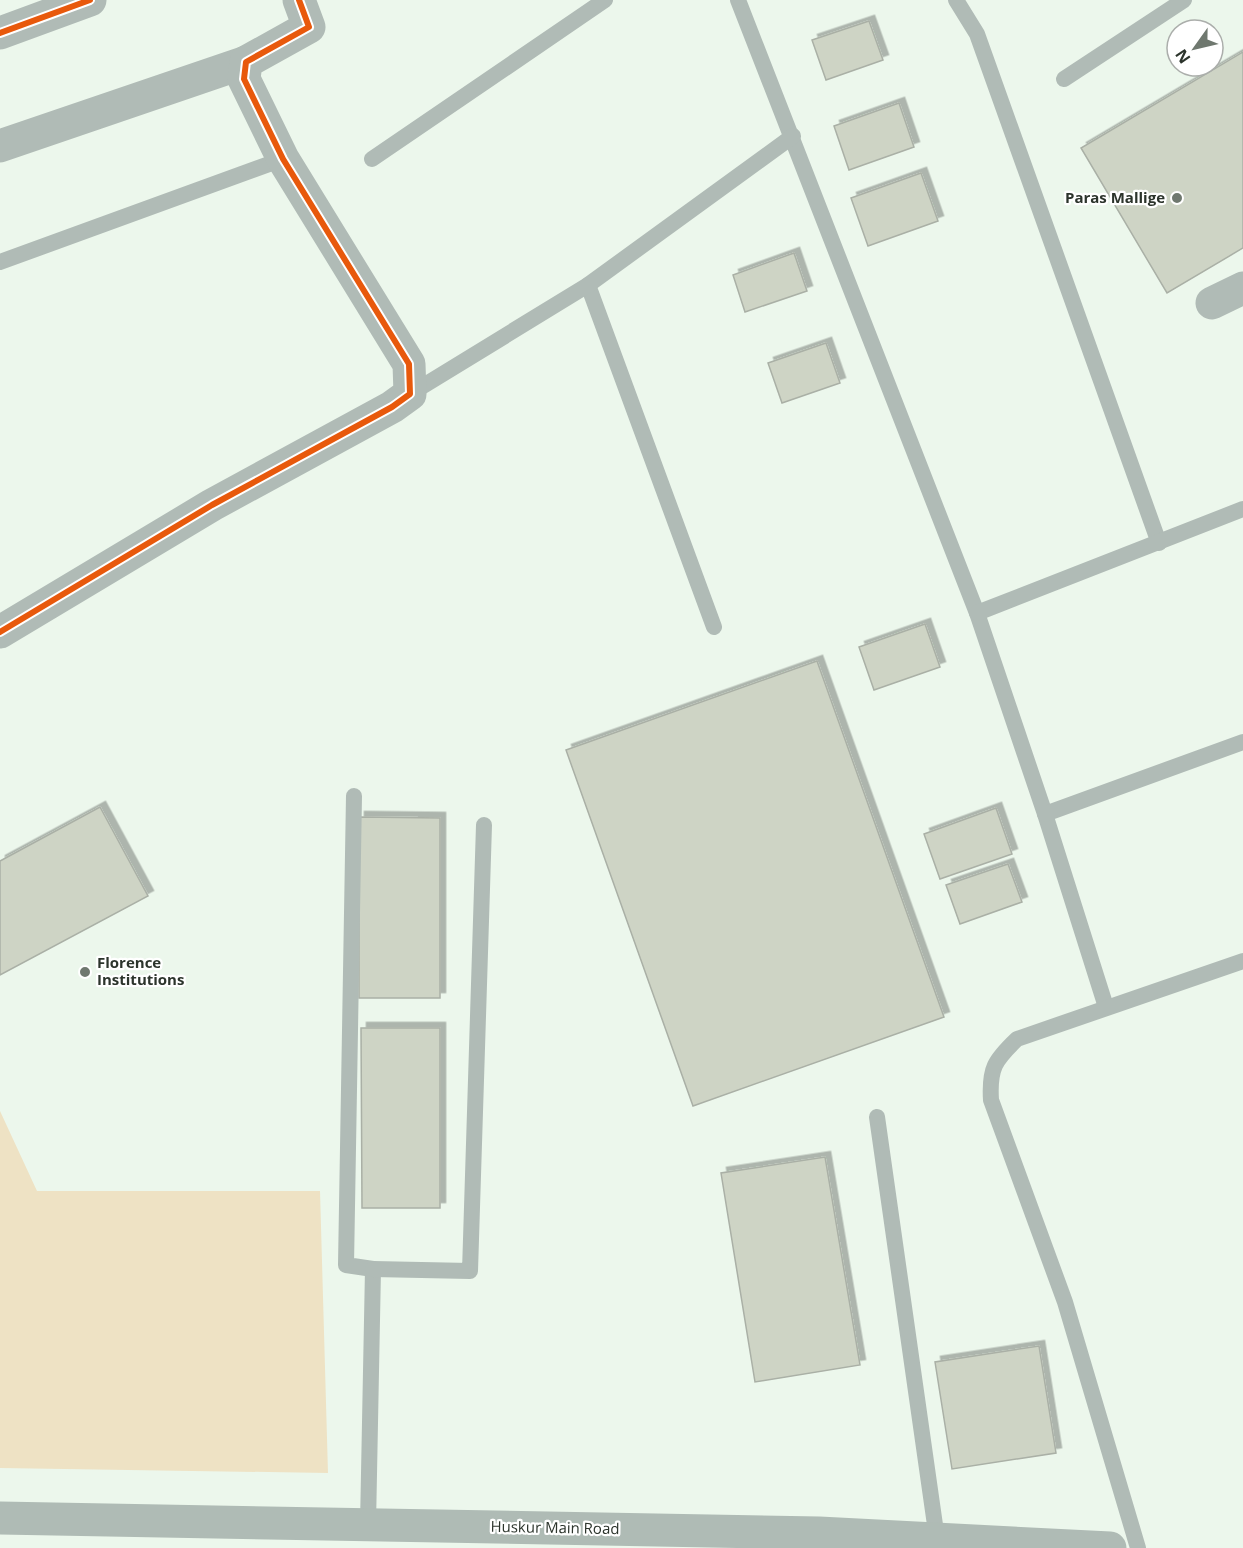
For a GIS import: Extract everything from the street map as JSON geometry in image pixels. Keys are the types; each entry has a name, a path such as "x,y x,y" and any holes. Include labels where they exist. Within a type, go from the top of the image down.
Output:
{"main road":[{"name":"Huskur Main Road","path":"0,1518 819,1533 1110,1548"}],"street":[{"path":"0,33 90,0"},
{"path":"0,146 246,62 309,27 299,0"},
{"path":"0,632 212,505 392,407 410,394 409,364 284,159 244,79 246,62"},
{"path":"1212,303 1243,288"}],"lane":[{"path":"372,159 605,0"},
{"path":"738,0 793,136 977,613 1045,814 1106,1007"},
{"path":"956,0 977,34 1160,543"},
{"path":"1064,79 1184,0"},
{"path":"410,394 588,285 793,136"},
{"path":"0,262 284,159"},
{"path":"588,285 714,627"},
{"path":"977,613 1243,509"},
{"path":"1045,814 1243,742"},
{"path":"354,796 346,1265 373,1269 470,1271 484,825"},
{"path":"1138,1548 1065,1302 990,1092 994,1062 1017,1039 1243,961"},
{"path":"877,1117 936,1539"},
{"path":"368,1524 373,1269"}],"shaded area":[{"path":"0,1111 37,1191 320,1191 328,1473 0,1468"}],"building":[{"path":"869,21 883,60 826,80 812,40"},
{"name":"Paras Mallige","path":"1243,52 1243,248 1167,293 1081,148 1199,78 1225,78 1225,63"},
{"path":"899,103 914,147 849,170 834,126"},
{"path":"921,173 938,221 868,246 851,198"},
{"path":"794,253 807,291 745,312 733,275"},
{"path":"826,343 840,383 782,403 768,363"},
{"path":"925,624 940,667 874,690 859,647"},
{"path":"817,661 944,1017 693,1106 566,750"},
{"path":"100,807 148,896 0,975 0,861"},
{"path":"996,808 1012,854 940,879 924,834"},
{"path":"359,817 440,818 440,998 359,998"},
{"path":"1008,864 1022,902 960,924 946,885"},
{"path":"361,1028 440,1028 440,1208 362,1208"},
{"path":"825,1157 860,1365 755,1382 721,1173"},
{"path":"1039,1346 1056,1453 952,1469 935,1362"}],"cycle path":[{"path":"0,33 90,0"},
{"path":"0,632 212,505 392,407 410,394 409,364 283,159 244,79 246,62 309,27 299,0"}],"place":[{"name":"Paras Mallige","path":"1177,198"},
{"name":"Florence Institutions","path":"85,972"}]}
